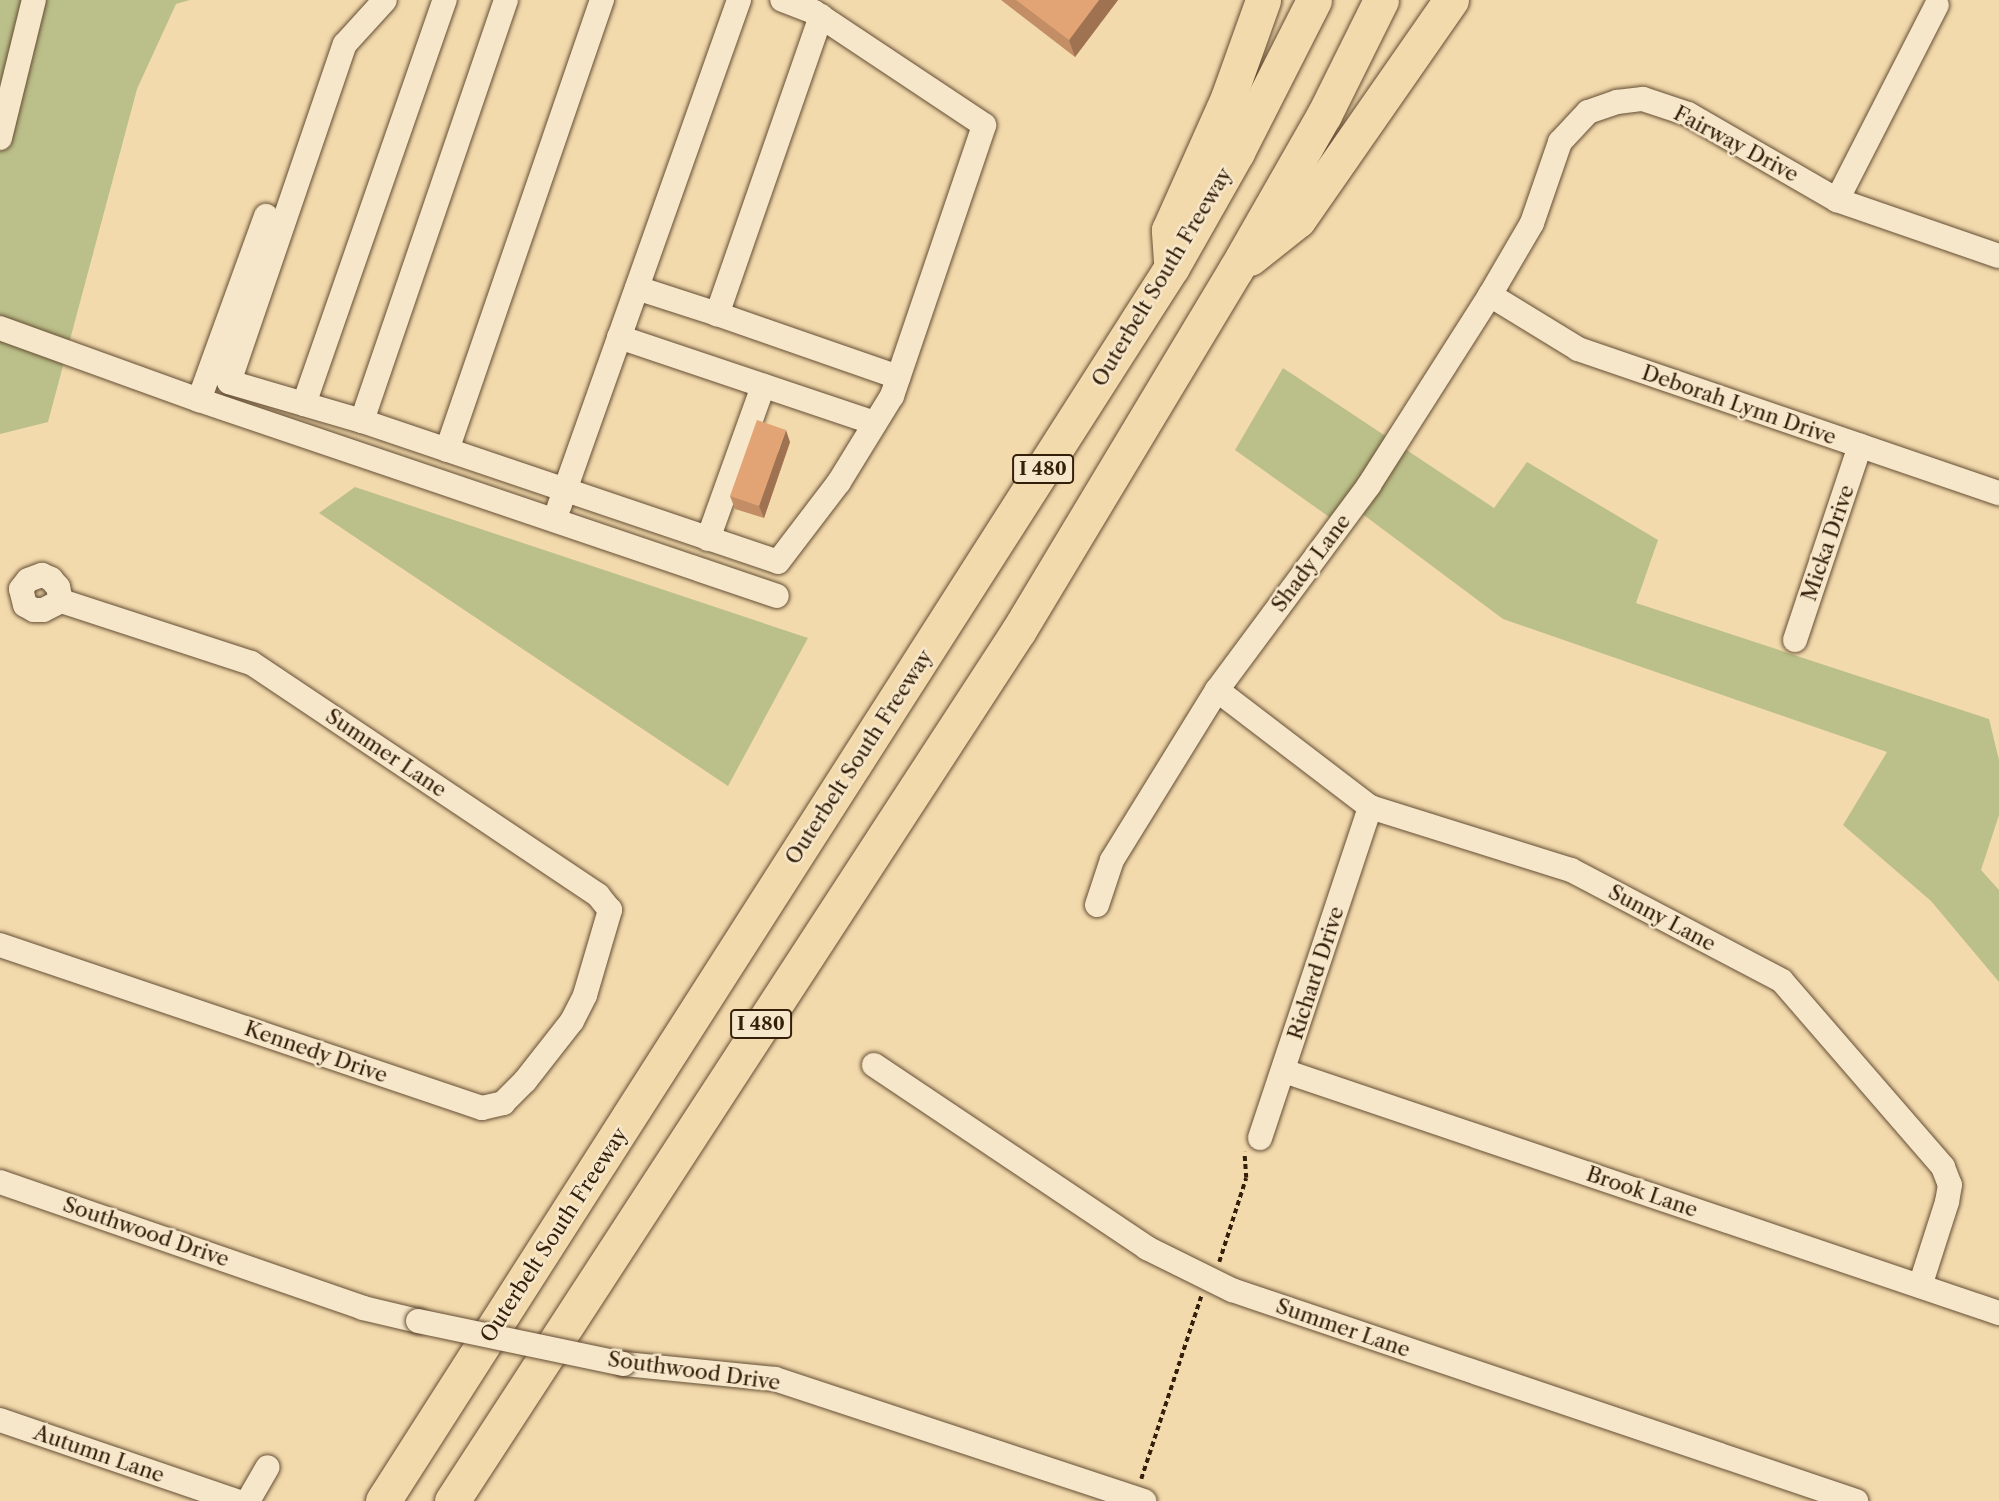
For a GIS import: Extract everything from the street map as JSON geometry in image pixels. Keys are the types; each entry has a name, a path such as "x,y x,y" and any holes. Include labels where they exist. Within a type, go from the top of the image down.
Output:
{"highway":[{"path":"1172,267 1168,249 1169,230 1228,98 1263,0"},
{"name":"Outerbelt South Freeway","path":"383,1501 1172,267 1237,152 1314,0"},
{"name":"I 480","path":"452,1501 1018,630 1236,269 1324,115 1381,0"},
{"path":"1236,269 1298,220 1451,0"}],"street":[{"path":"0,138 34,0"},
{"path":"384,0 345,44 229,382 362,421 778,562 839,482 892,396 984,125 821,16 782,0"},
{"path":"304,404 445,0"},
{"path":"362,421 506,0"},
{"path":"447,450 602,0"},
{"path":"554,521 739,0"},
{"path":"1838,200 1937,5"},
{"path":"717,314 821,16"},
{"name":"Fairway Drive","path":"1532,223 1560,142 1588,112 1617,102 1643,99 1689,114 1838,200 1999,256"},
{"path":"199,400 266,216"},
{"name":"Shady Lane","path":"1097,905 1112,860 1217,690 1369,485 1490,295 1532,223"},
{"path":"637,288 898,377"},
{"name":"Deborah Lynn Drive","path":"1490,295 1578,349 1999,493"},
{"path":"0,328 199,400 777,596"},
{"path":"619,337 875,423"},
{"path":"708,539 763,386"},
{"name":"Micka Drive","path":"1795,640 1860,446"},
{"name":"Summer Lane","path":"61,601 251,663 598,895 610,910 585,995"},
{"name":"Sunny Lane","path":"1217,690 1370,807 1572,870 1782,981 1943,1167 1950,1185 1947,1202 1920,1286"},
{"name":"Richard Drive","path":"1251,1140 1284,1071 1370,807"},
{"name":"Kennedy Drive","path":"0,944 482,1108 503,1103 525,1081 572,1021 585,995"},
{"name":"Summer Lane","path":"874,1065 1147,1248 1232,1290 1856,1501"},
{"name":"Brook Lane","path":"1284,1071 1999,1313"},
{"name":"Southwood Drive","path":"0,1182 363,1308 624,1364 775,1379 1142,1493"},
{"name":"Autumn Lane","path":"0,1420 237,1501"},
{"path":"248,1501 268,1467"}],"path":[{"path":"1217,1267 1246,1178 1251,1140"},
{"path":"1142,1493 1202,1296"}],"green space":[{"path":"0,0 190,0 176,4 137,89 48,422 0,434"},
{"path":"1283,368 1494,508 1527,462 1658,540 1636,603 1989,719 1999,760 1999,815 1981,870 1999,890 1999,982 1931,901 1843,825 1887,752 1503,619 1345,501 1332,519 1235,450"},
{"path":"355,487 808,638 728,786 319,513"}],"building":[{"path":"1016,0 1099,0 1069,40"},
{"path":"757,420 786,430 759,506 730,496"}]}
